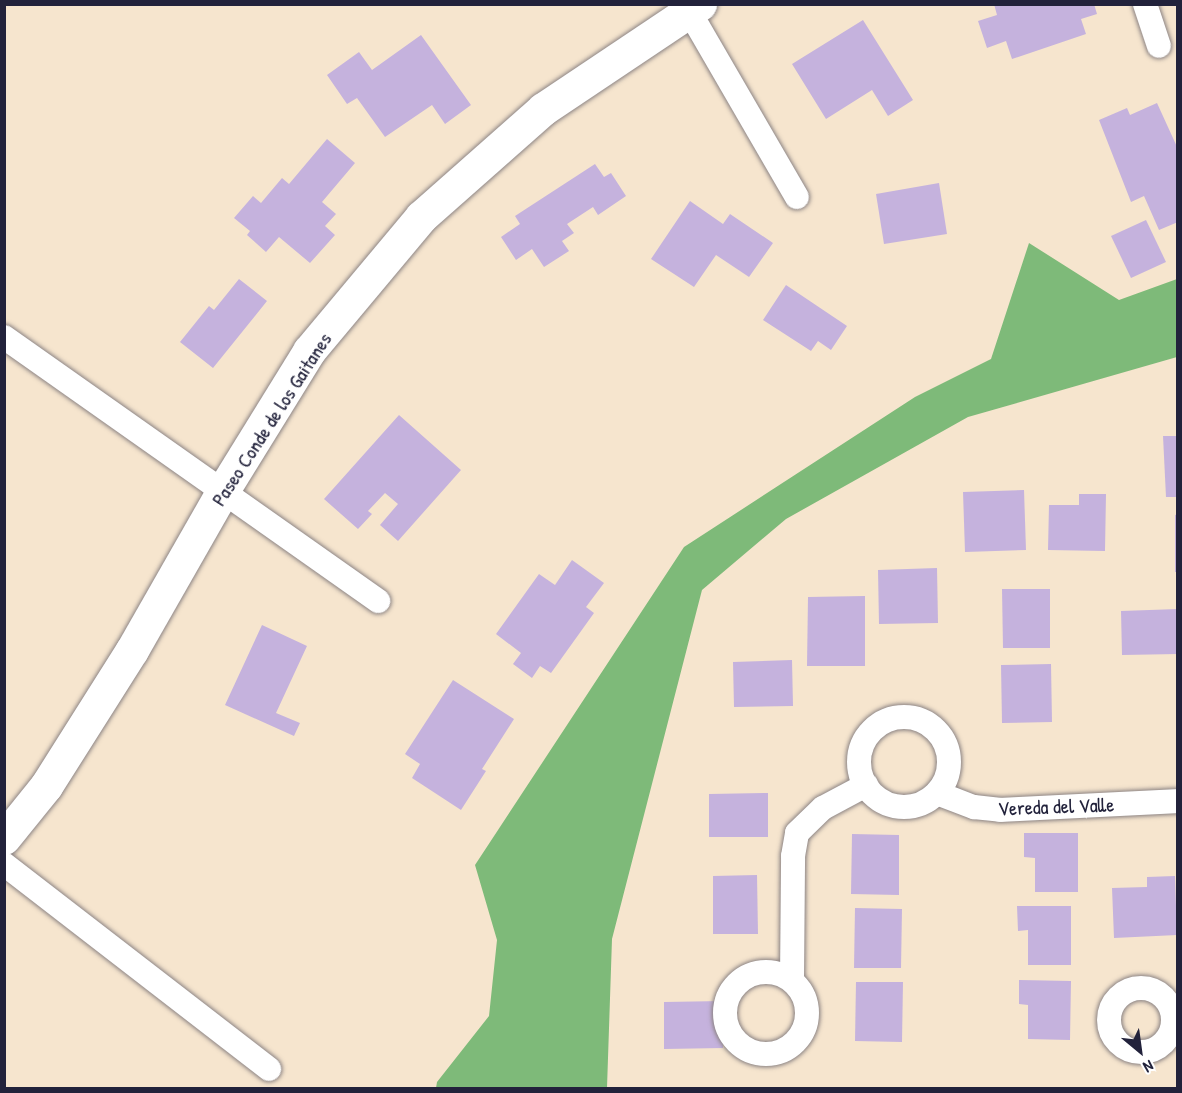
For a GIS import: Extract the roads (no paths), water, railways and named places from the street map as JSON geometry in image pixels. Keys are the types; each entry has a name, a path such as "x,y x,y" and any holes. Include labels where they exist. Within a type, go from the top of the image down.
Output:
{"street":[{"path":"1145,4 1159,46"},
{"path":"695,8 796,197"},
{"name":"Paseo Conde de los Gaitanes","path":"4,838 46,786 309,351 421,217 543,109 695,8"},
{"path":"4,337 378,601"},
{"path":"903,716 920,719 936,729 946,743 949,760 946,778 937,793 922,803 905,807 888,804 873,795 866,785 858,763 862,746 871,731 885,720 903,716"},
{"path":"792,980 793,856 797,833 823,808 866,785"},
{"name":"Vereda del Valle","path":"937,793 974,807 1001,810 1178,801"},
{"path":"4,864 269,1069"}]}
